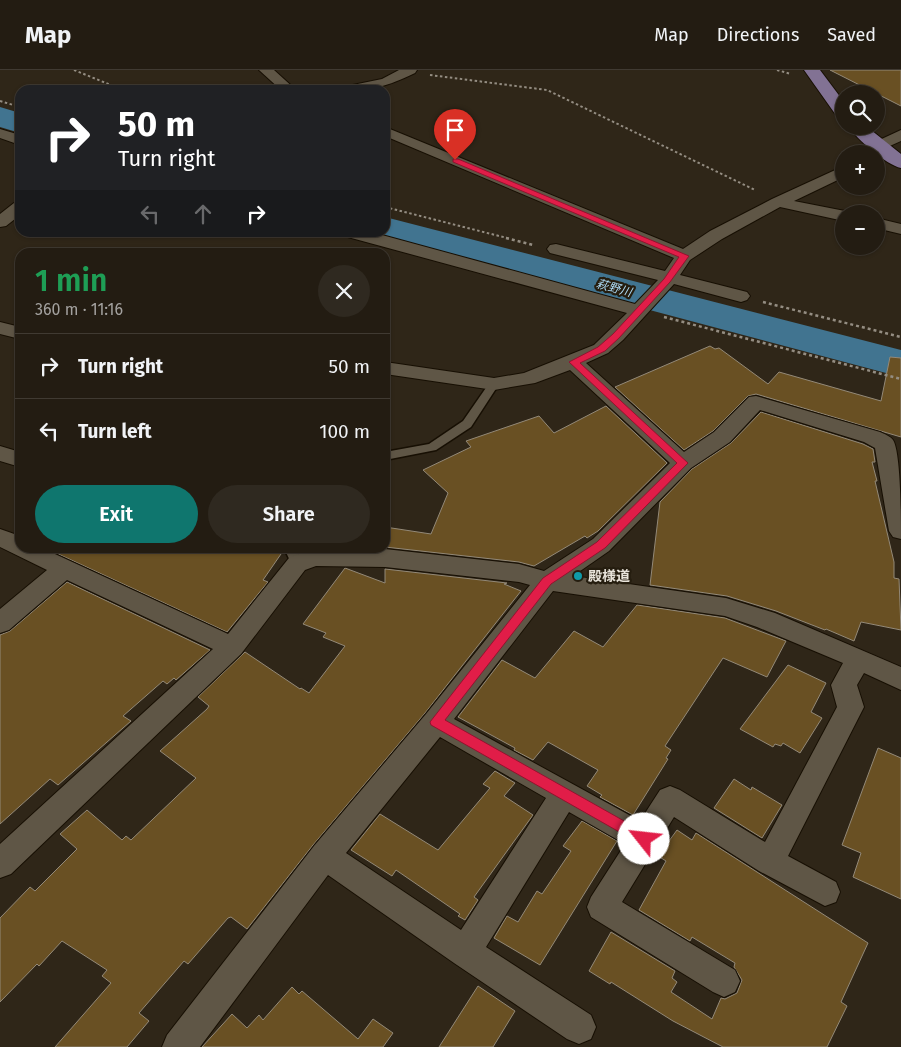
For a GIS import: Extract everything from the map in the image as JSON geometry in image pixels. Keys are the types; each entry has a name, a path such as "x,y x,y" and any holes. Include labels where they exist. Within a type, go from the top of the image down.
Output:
{"main road":[{"path":"812,70 835,102"},
{"path":"865,135 874,145"},
{"path":"885,154 901,162"}],"street":[{"path":"266,70 283,85"},
{"path":"372,85 386,82 408,71"},
{"path":"390,133 684,256"},
{"path":"0,134 15,138"},
{"path":"885,147 901,135"},
{"path":"390,369 494,384 528,379 573,362 601,349 668,279 684,256 716,235 778,202 835,175"},
{"path":"778,202 835,214"},
{"path":"0,222 15,212"},
{"path":"885,225 901,229"},
{"path":"369,237 641,308"},
{"path":"556,249 741,296"},
{"path":"0,328 15,332"},
{"path":"573,362 683,463"},
{"path":"180,1047 325,856 436,722 547,581 601,545 683,463 722,437 756,402 878,440 885,444 895,470 901,531"},
{"path":"0,454 15,458"},
{"path":"0,537 15,544"},
{"path":"33,553 232,647"},
{"path":"0,864 232,647 293,556 385,558 518,573 547,581 726,606 766,620 859,659 901,679"},
{"path":"0,623 64,568"},
{"path":"770,861 851,707 844,685 859,659"},
{"path":"436,722 644,839"},
{"path":"464,952 564,795"},
{"path":"724,981 602,908 670,799 770,861 825,892"},
{"path":"325,856 464,952 579,1027"}],"lane":[{"path":"390,455 432,446 466,424 494,384"}],"path":[{"path":"74,70 111,85"},
{"path":"408,71 546,90 778,202"},
{"path":"0,101 15,106"},
{"path":"390,208 543,248 556,249"},
{"path":"741,296 901,337"},
{"path":"641,308 901,379"}],"building":[{"path":"830,70 901,70 901,106 885,98 885,85 860,85"},
{"path":"710,346 715,349 719,348 768,384 779,372 881,401 890,357 901,358 901,437 756,394 748,396 713,431 684,450 615,387"},
{"path":"606,406 667,463 598,531 587,538 585,536 534,566 519,562 390,548 390,528 431,534 448,493 423,470 471,447 466,441 539,416 554,433"},
{"path":"761,412 863,444 873,449 875,462 872,462 877,481 875,481 894,562 894,578 899,579 901,630 861,622 854,641 776,611 727,596 650,585 660,502 692,469 731,443"},
{"path":"56,553 281,554 263,580 268,582 227,632"},
{"path":"345,568 385,583 385,569 507,583 504,584 521,591 425,713 313,845 247,929 231,917 228,918 188,964 184,961 139,1013 149,1021 127,1047 55,1047 111,983 102,976 107,970 62,941 39,966 37,964 0,1002 0,918 30,887 35,891 77,849 60,834 87,810 122,840 126,836 131,840 196,778 160,751 207,709 209,706 198,697 245,652 309,693 345,646 323,637 326,633 303,624"},
{"path":"67,582 210,650 176,680 174,678 167,684 163,681 123,716 131,721 58,785 50,779 0,824 0,635 10,631"},
{"path":"637,605 725,618 786,641 767,677 723,658 665,746 671,750 666,758 668,759 633,815 600,797 602,795 587,786 598,770 548,742 533,760 458,717 502,660 535,678 574,631 603,647"},
{"path":"788,665 826,683 811,712 822,718 800,753 783,743 781,746 775,744 773,747 740,729"},
{"path":"878,748 901,758 901,899 853,877 861,853 842,845"},
{"path":"495,771 515,783 504,796 533,815 474,897 478,900 465,920 458,916 460,914 396,870 392,876 351,850 380,814 438,850 490,788 483,784"},
{"path":"734,779 751,790 752,787 782,805 762,838 714,808"},
{"path":"582,821 617,841 540,965 494,938 507,916 518,922 537,891 542,894 571,851 563,846"},
{"path":"677,830 692,840 696,833 868,943 841,1002 847,1006 827,1047 723,1047 673,1021 611,982 610,984 589,971 611,932 675,971 672,978 677,982 671,992 712,1019 721,998 725,999 737,993 742,980 734,967 735,963 692,937 690,941 639,910 666,861 658,856"},
{"path":"478,986 515,1011 493,1047 439,1047"},
{"path":"292,987 299,994 302,991 358,1039 373,1019 393,1033 383,1047 202,1047 232,1014 247,1028 259,1015 263,1020"}],"waterway":[{"name":"萩野川","path":"0,117 15,122"},
{"name":"萩野川","path":"390,229 901,364"}],"place":[{"name":"殿様道","path":"578,576"}],"route":[{"path":"455,160 684,256 667,280 616,336 601,349 573,362 683,463 601,545 547,581 436,722 644,839"}]}
